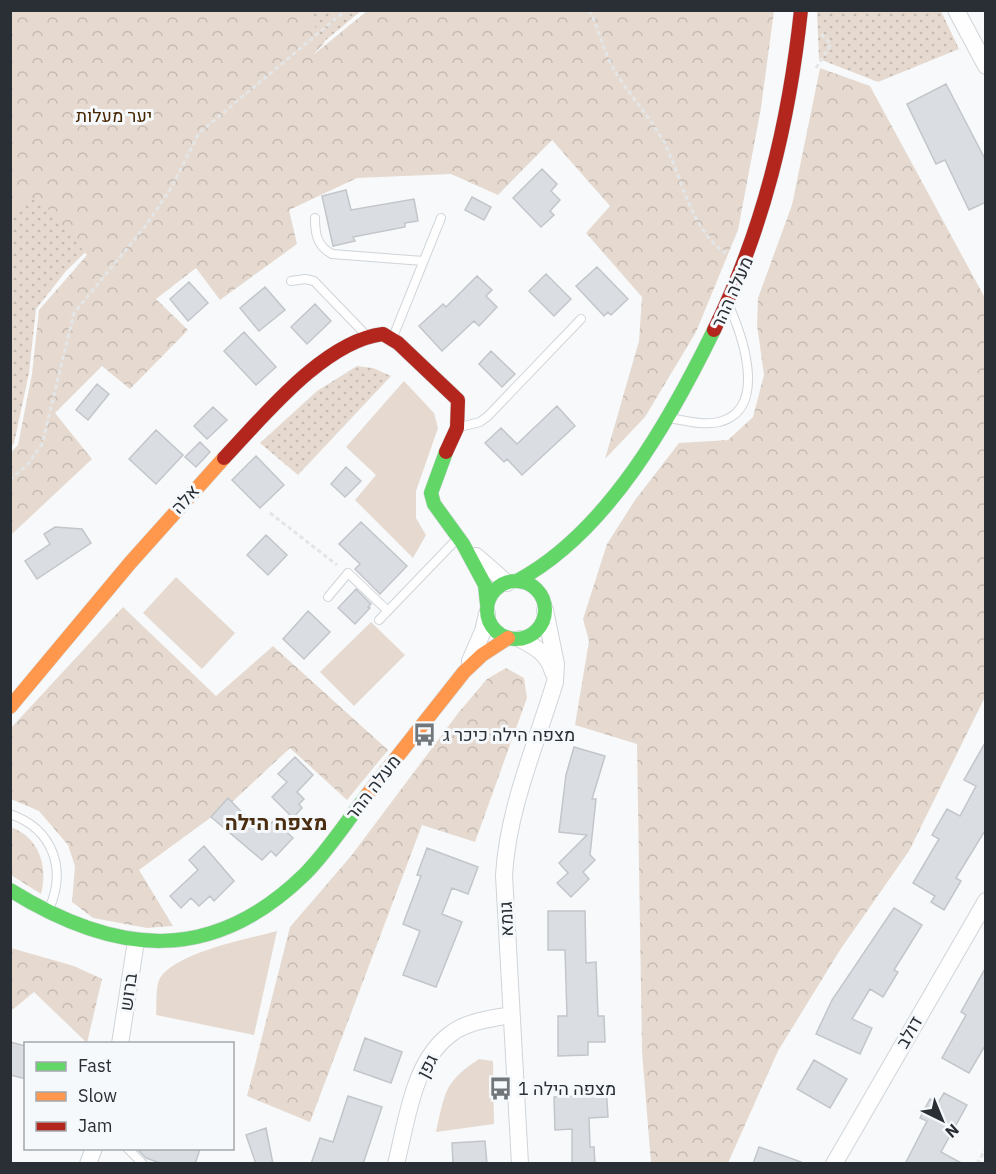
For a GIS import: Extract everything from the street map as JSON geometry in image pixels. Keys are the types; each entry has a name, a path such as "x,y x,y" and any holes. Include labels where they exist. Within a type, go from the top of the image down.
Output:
{"street":[{"name":"מעלה ההר","path":"544,605 551,579 577,537 622,483 667,418 729,304 745,265 767,198 781,144 793,88 801,10"},
{"path":"956,10 986,66"},
{"path":"368,337 383,334 392,339 449,389 458,400 457,428 435,477 431,493 434,504 461,541 485,585 487,609 492,627 514,639 536,647 548,658 555,682"},
{"name":"אלה","path":"10,707 169,517 215,466 288,394 349,345 368,337"},
{"name":"מעלה ההר","path":"512,582 546,565 577,537"},
{"path":"461,541 512,582 527,584 544,605 556,664 555,682"},
{"path":"487,609 491,595 512,582"},
{"path":"514,639 537,630 544,605"},
{"name":"מעלה ההר","path":"464,672 477,649 487,609"},
{"name":"מעלה ההר","path":"10,890 47,912 99,933 136,940 168,941 223,927 262,908 288,890 307,872 464,672 482,655 514,639"},
{"name":"גומא","path":"520,1164 510,1014 504,875 506,843 514,808 555,682"},
{"name":"דולב","path":"834,1164 986,901"},
{"name":"ברוש","path":"120,1042 136,940"},
{"name":"גפן","path":"396,1164 419,1077 436,1049 452,1032 472,1023 510,1014"},
{"path":"88,1164 94,1150"}],"lane":[{"path":"315,218 315,234 322,249 332,254 423,261"},
{"path":"392,339 441,218"},
{"path":"291,281 305,279 314,281 368,337"},
{"path":"667,418 717,423 732,417 742,403 748,387 745,347 729,304"},
{"path":"457,428 480,422 488,416 581,319"},
{"path":"379,620 461,541"},
{"path":"328,597 348,573 388,611"},
{"path":"10,814 22,818 35,829 54,854 58,868 56,886 47,912"},
{"path":"128,1150 142,1164"}],"path":[{"path":"10,480 28,464 42,444 74,313 147,224 171,188 199,133 346,10"},
{"path":"590,10 612,65 662,139 678,170 697,223 717,247 745,265"},
{"path":"270,513 348,573"},
{"path":"977,1164 986,1148"}],"green space":[{"path":"11,10 305,11 325,42 313,55 367,11 774,11 761,108 738,230 696,332 645,417 605,459 639,341 642,297 586,233 610,206 552,140 498,195 451,174 357,178 289,210 297,244 220,300 196,268 156,299 188,330 130,389 102,366 55,413 92,459 11,535 11,452 18,445 32,374 39,310 87,255 38,197 11,212"},
{"name":"יער מעלות","path":"11,11 361,11 176,164 66,271 36,309 29,373 14,443 11,447"},
{"path":"817,11 941,11 959,49 878,82 819,59"},
{"path":"820,68 870,86 985,298 985,697 909,851 840,950 778,1051 728,1163 651,1163 642,1051 637,744 575,725 589,641 583,619 607,544 635,500 679,443 728,440 753,417 764,375 757,325 758,298 792,205"},
{"path":"357,366 373,368 391,376 298,475 260,443 317,391"},
{"path":"404,381 434,413 438,428 416,491 416,518 426,535 413,558 355,500 376,475 346,447"},
{"path":"176,577 235,633 202,669 143,613"},
{"path":"123,607 216,696 273,646 388,750 347,800 290,748 232,802 139,870 173,926 147,928 93,918 72,902 75,866 68,845 39,811 11,799 10,729"},
{"path":"371,622 405,655 354,706 320,672"},
{"path":"506,668 524,678 527,698 475,842 422,825 310,1122 247,1096 290,927 351,856 459,712 487,679"},
{"path":"11,827 29,838 40,855 43,874 41,894 11,875"},
{"path":"277,931 254,1035 156,1015 158,982 169,969 181,961 214,948"},
{"path":"11,948 74,966 102,979 87,1042 34,992 11,1011"},
{"path":"479,1059 493,1061 494,1124 436,1132 444,1097 452,1082"}],"building":[{"path":"946,84 986,161 986,202 969,210 945,160 936,164 907,104"},
{"path":"542,169 557,184 551,191 560,200 550,211 554,215 541,227 513,198"},
{"path":"346,190 351,210 414,199 418,221 405,223 405,227 353,237 355,241 333,246 322,196"},
{"path":"472,197 491,207 484,220 465,210"},
{"path":"597,267 628,299 611,315 608,312 604,316 576,286"},
{"path":"546,274 571,299 554,316 529,291"},
{"path":"477,276 492,290 486,296 497,307 479,326 474,321 442,351 419,326 443,304 446,307"},
{"path":"189,282 208,303 188,321 170,299"},
{"path":"265,287 285,310 259,331 240,308"},
{"path":"315,304 331,321 307,344 291,327"},
{"path":"244,332 276,367 256,385 224,351"},
{"path":"491,351 515,374 502,387 479,364"},
{"path":"97,384 109,394 88,420 76,410"},
{"path":"557,406 575,426 522,475 507,459 504,462 485,443 501,428 517,444"},
{"path":"213,407 227,420 207,439 194,426"},
{"path":"156,430 183,455 156,484 129,459"},
{"path":"200,442 210,452 196,467 185,457"},
{"path":"256,456 284,485 260,508 232,480"},
{"path":"346,467 361,481 345,497 331,484"},
{"path":"361,522 407,566 380,594 355,569 360,564 339,544"},
{"path":"55,527 82,529 91,543 37,579 25,561 50,544 44,534"},
{"path":"266,535 287,555 268,575 247,555"},
{"path":"356,589 371,604 355,624 338,608"},
{"path":"308,611 330,632 304,659 283,639"},
{"path":"986,741 986,829 956,878 961,881 944,910 931,902 935,896 913,883 939,839 932,835 947,809 960,816 976,786 964,780"},
{"path":"574,747 605,756 592,799 596,799 590,855 595,860 583,872 589,879 571,897 557,883 568,873 559,863 587,835 559,832 566,775"},
{"path":"295,757 313,775 297,792 304,799 299,804 302,808 293,818 272,797 287,782 278,774"},
{"path":"228,798 262,833 274,820 293,838 276,856 271,851 262,860 211,817"},
{"path":"204,846 234,881 214,901 210,896 199,906 191,898 181,908 170,896 198,870 189,860"},
{"path":"427,848 478,867 468,894 452,888 442,914 462,922 436,987 403,975 420,931 403,924 421,876 417,875"},
{"path":"894,908 922,925 894,970 898,972 883,997 870,989 852,1019 872,1028 860,1054 816,1034 832,1000"},
{"path":"548,911 585,911 586,963 596,962 598,1016 604,1016 605,1042 588,1042 588,1055 558,1056 558,1016 567,1016 565,950 548,950"},
{"path":"986,967 986,1044 969,1073 942,1058 966,1015 961,1012"},
{"path":"365,1038 402,1052 391,1083 354,1070"},
{"path":"10,1042 24,1046 24,1078 10,1075"},
{"path":"814,1060 847,1079 830,1108 797,1089"},
{"path":"606,1086 608,1117 589,1118 590,1147 594,1147 595,1164 572,1164 572,1129 555,1130 554,1097 576,1096 576,1088"},
{"path":"944,1093 967,1105 941,1152 963,1164 905,1164 927,1121 920,1118 930,1099 938,1103"},
{"path":"348,1096 382,1107 363,1164 311,1164 320,1138 333,1142"},
{"path":"266,1128 273,1164 256,1164 246,1135"},
{"path":"485,1141 487,1164 453,1164 452,1143"},
{"path":"759,1147 801,1162 800,1164 753,1164"},
{"path":"138,1150 200,1150 195,1164 163,1164 146,1158"}],"traffic: fast":[{"path":"517,581 550,560 580,534 608,504 656,436 697,365 714,330"},
{"path":"446,452 431,493 434,504 463,544 485,585 487,604"},
{"path":"516,581 527,583 540,594 545,610 543,621 532,634 516,639 505,637 492,626 487,610 489,599 500,586 516,581"},
{"path":"10,890 49,912 87,928 125,938 162,941 198,937 234,924 270,904 305,874 367,795"}],"traffic: slow":[{"path":"10,707 130,563 224,458"},
{"path":"367,795 464,672 482,655 508,638"}],"traffic: jam":[{"path":"714,330 747,253 772,174 789,93 801,10"},
{"path":"224,458 296,383 317,366 361,340 383,334 398,343 458,400 457,428 446,452"}],"place":[{"name":"מצפה הילה כיכר ג","path":"425,734"},
{"name":"מצפה הילה 1","path":"500,1088"}],"district":[{"name":"מצפה הילה","path":"276,822"}]}
